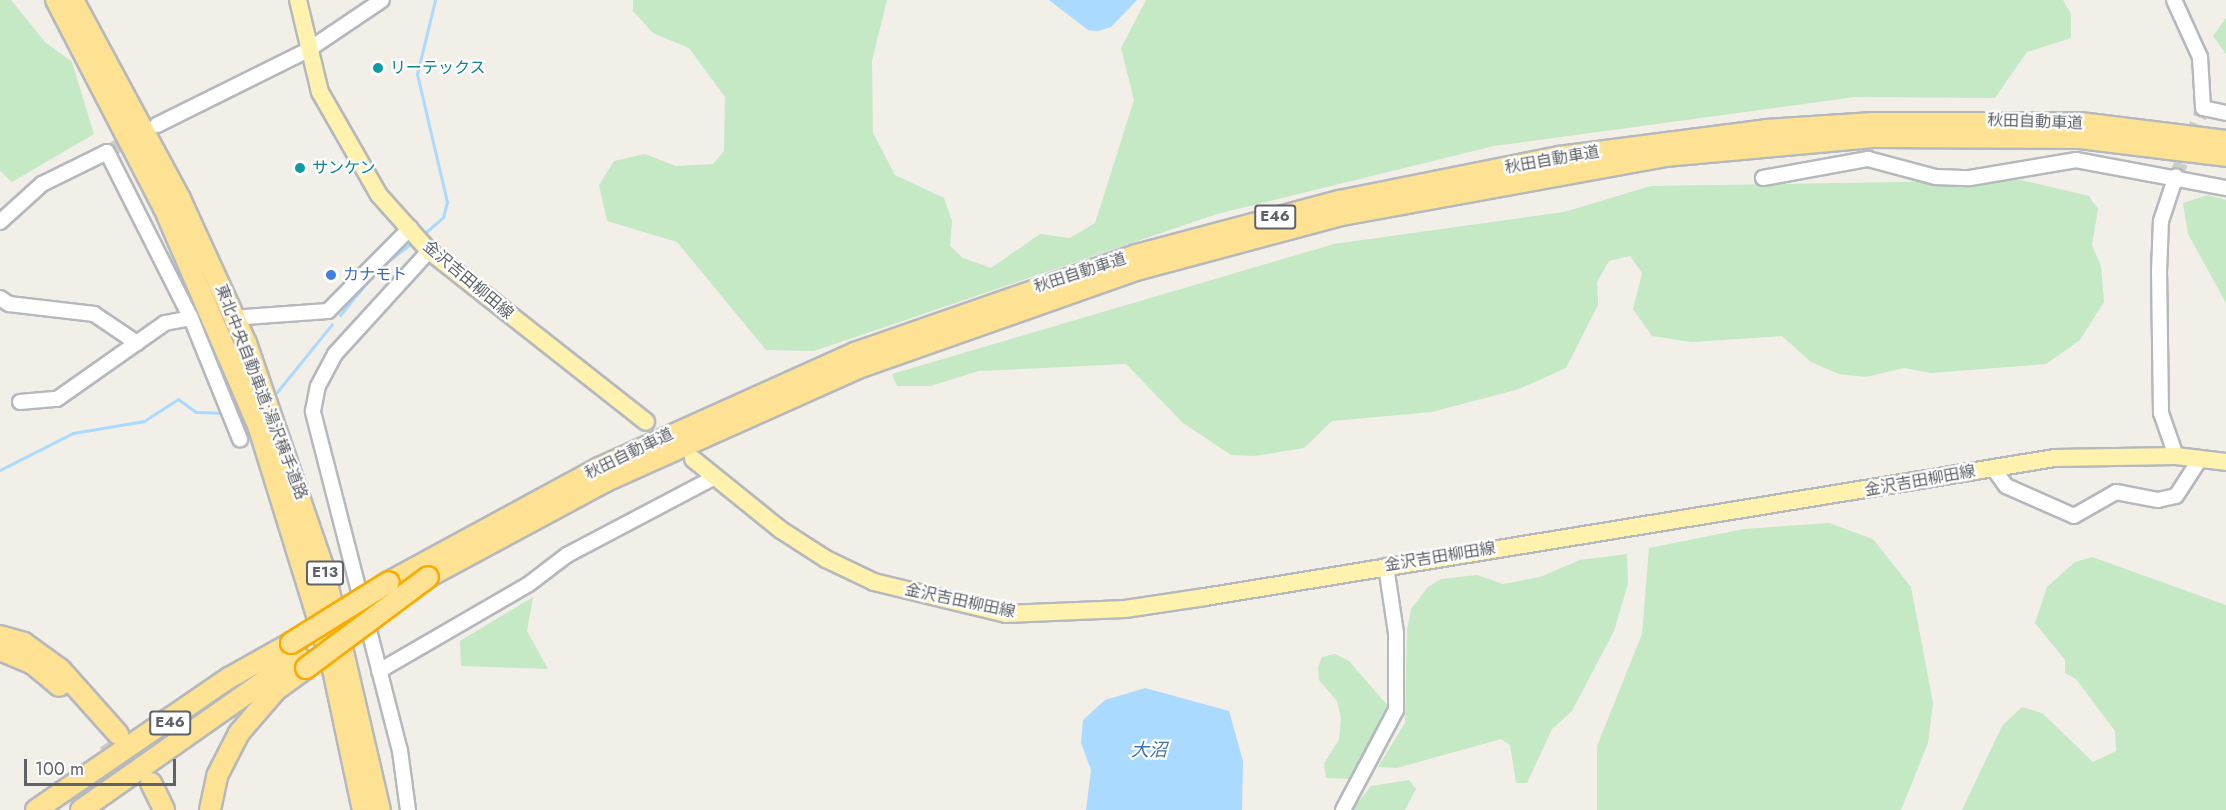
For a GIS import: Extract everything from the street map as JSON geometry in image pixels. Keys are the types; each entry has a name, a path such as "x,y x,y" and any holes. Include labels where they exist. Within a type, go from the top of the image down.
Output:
{"highway":[{"name":"東北中央自動車道;湯沢横手道路","path":"56,0 168,218 259,428 331,660 363,810"},
{"name":"東北中央自動車道;湯沢横手道路","path":"73,0 180,199 250,354 324,570 380,810"},
{"name":"秋田自動車道","path":"81,810 298,656 389,582 599,468 855,353 1136,255 1339,201 1559,157 1873,123 2080,123 2226,141"},
{"name":"秋田自動車道","path":"54,810 428,577 606,481 861,367 1140,269 1341,215 1653,158 1873,137 2080,138 2226,156"},
{"path":"0,636 24,643 60,669 113,738 51,678 0,650"},
{"path":"36,810 220,684 298,656"},
{"path":"210,810 217,776 239,733 276,690 298,656"},
{"path":"148,810 145,787 164,810"}],"main road":[{"name":"金沢吉田柳田線","path":"298,0 308,50 320,92 349,149 410,228 429,251 646,422"},
{"name":"金沢吉田柳田線","path":"693,459 781,530 874,582 1006,614 1125,609 2055,458 2175,456 2226,462"}],"street":[{"path":"158,125 308,50 382,0"},
{"path":"2174,0 2200,57 2203,108 2226,113"},
{"path":"0,222 42,184 106,152 191,318 240,439"},
{"path":"1763,178 1868,159 1935,177 1970,178 2076,160 2176,176 2226,188"},
{"path":"2175,456 2161,413 2158,272 2161,221 2176,176"},
{"path":"245,317 328,311 410,228"},
{"path":"408,810 379,671 315,426 314,399 335,354 429,251"},
{"path":"0,298 9,304 94,314 137,343"},
{"path":"20,402 57,399 165,323 191,318"},
{"path":"1993,468 2006,486 2074,516 2116,492 2158,500 2176,496 2200,459"},
{"path":"379,671 529,584 567,555 715,477"},
{"path":"1343,810 1396,710 1396,633 1386,566"}],"green space":[{"path":"0,0 11,0 45,42 72,62 94,134 12,182 0,171"},
{"path":"633,0 887,0 872,61 873,133 895,175 944,198 952,221 950,246 963,258 991,268 1040,234 1070,238 1095,223 1134,100 1121,48 1146,0 2063,0 2071,14 2071,38 2027,52 1995,98 1855,97 1494,146 1217,214 814,351 766,350 677,242 607,221 599,185 614,161 645,154 676,166 713,164 724,151 725,97 689,48 653,33 633,11"},
{"path":"2226,18 2226,54 2213,36"},
{"path":"2021,180 2089,196 2098,209 2092,245 2101,266 2104,302 2080,340 2046,364 1931,373 1904,368 1866,377 1839,374 1811,362 1782,336 1692,342 1652,336 1633,309 1642,273 1630,256 1609,261 1597,282 1598,305 1566,368 1519,389 1432,412 1332,421 1304,448 1255,456 1231,455 1183,423 1126,364 979,371 930,386 897,386 892,374 1334,244 1564,212 1651,186"},
{"path":"2208,195 2226,200 2226,303 2188,234 2183,203"},
{"path":"1829,523 1873,539 1911,587 1933,703 1928,743 1901,810 1597,810 1597,746 1642,634 1649,548 1744,529"},
{"path":"1627,554 1628,584 1614,631 1572,711 1552,729 1527,783 1516,783 1510,745 1501,739 1397,768 1378,767 1405,723 1407,630 1411,609 1428,587 1441,579 1477,575 1503,584 1540,577 1580,560"},
{"path":"2092,557 2226,605 2226,810 1962,810 2002,726 2022,707 2042,713 2093,762 2116,751 2115,731 2076,679 2065,673 2065,660 2035,623 2047,587 2075,562"},
{"path":"533,597 527,631 548,669 461,666 460,641"},
{"path":"1335,654 1349,661 1388,706 1386,723 1354,779 1326,778 1324,763 1339,740 1341,718 1337,701 1319,680 1318,667 1322,657"},
{"path":"1409,780 1416,789 1405,810 1352,810 1371,786"}],"water":[{"path":"1049,0 1137,0 1111,27 1098,31 1088,30"},
{"name":"大沼","path":"1145,688 1229,711 1243,761 1242,810 1086,810 1091,770 1081,743 1083,720 1105,700"}],"waterway":[{"path":"426,232 443,217 447,202 417,74 435,0"},
{"path":"382,266 411,243"},
{"path":"340,315 373,275"},
{"path":"277,392 332,324"},
{"path":"0,470 73,433 144,421 178,399 196,412 220,413"}],"tunnel":[{"path":"2176,176 2203,108"},
{"path":"107,152 136,136"},
{"path":"108,742 139,790"}],"place":[{"name":"リーテックス","path":"378,68"},
{"name":"サンケン","path":"300,168"},
{"name":"カナモト","path":"331,275"}]}
